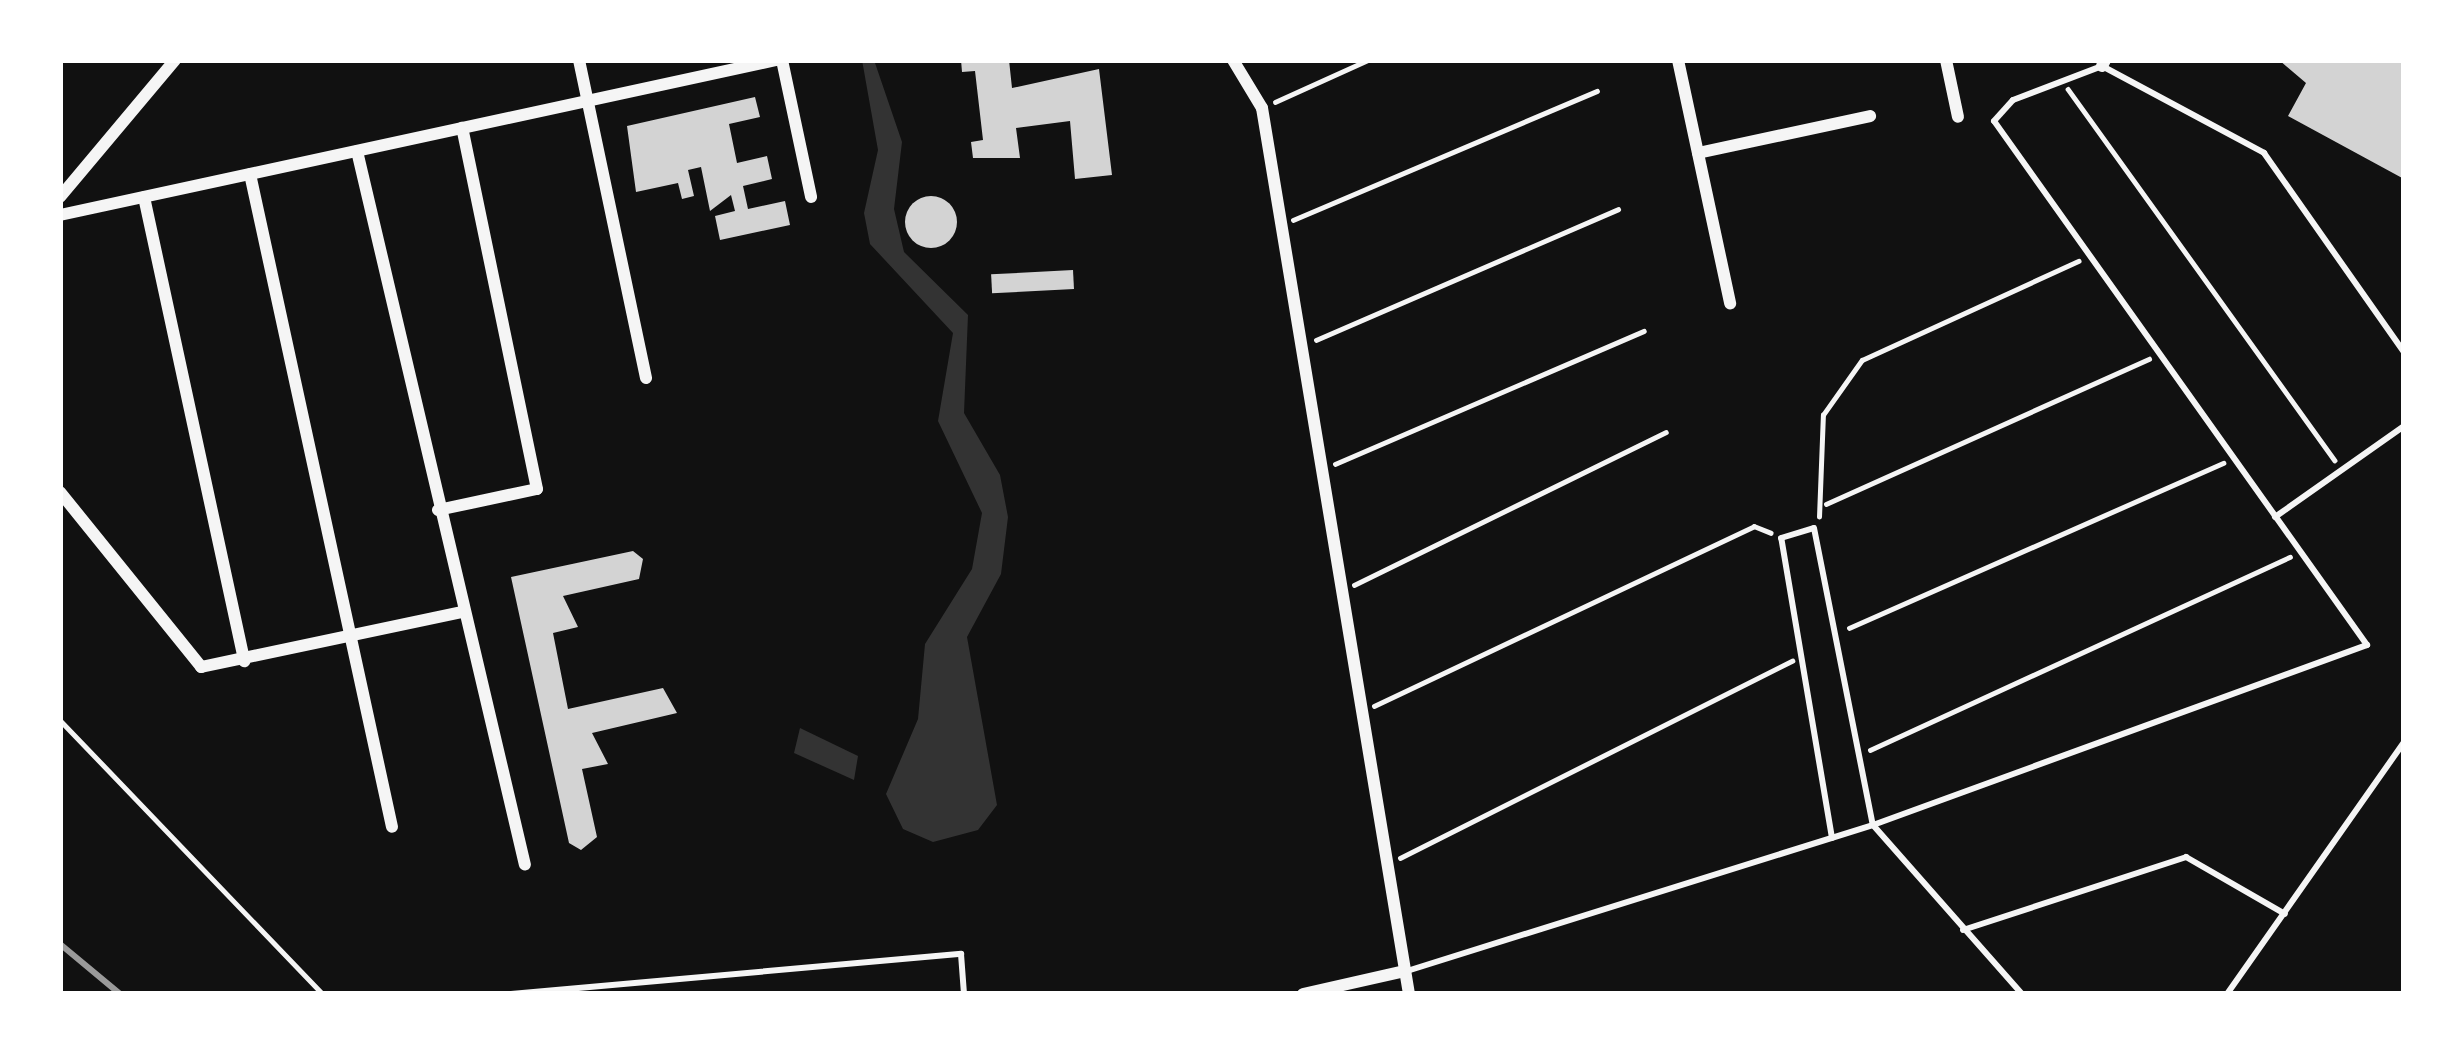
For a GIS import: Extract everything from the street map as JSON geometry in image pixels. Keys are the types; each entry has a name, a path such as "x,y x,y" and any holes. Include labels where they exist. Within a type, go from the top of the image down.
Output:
{"street":[{"path":"60,197 175,60"},
{"path":"579,60 646,378"},
{"path":"60,215 779,60 811,197"},
{"path":"1678,60 1730,302"},
{"path":"1946,60 1958,117"},
{"path":"1240,61 1262,108 1409,994"},
{"path":"1698,154 1870,116"},
{"path":"437,511 537,489 462,128"},
{"path":"357,151 437,511 525,865"},
{"path":"250,174 392,827"},
{"path":"144,197 244,662"},
{"path":"60,492 201,667 244,662 461,612"},
{"path":"1303,994 1405,971"}],"lane":[{"path":"1405,971 1873,825 2367,645 1994,122 2013,100 2065,85 2104,63 2264,153 2404,352"},
{"path":"2276,517 2404,426"},
{"path":"1832,838 1808,653 1781,538 1814,528 1867,752 1873,825 2010,990 2022,994"},
{"path":"2227,994 2404,742"},
{"path":"1963,930 2186,856 2284,914"},
{"path":"512,994 961,954 964,994"}],"path":[{"path":"1262,108 1368,60"},
{"path":"2065,85 2342,470"},
{"path":"1281,224 1352,203 1597,91"},
{"path":"1300,343 1618,209"},
{"path":"1814,528 1824,504 1823,415 1862,360 2090,256"},
{"path":"1321,466 1644,331"},
{"path":"1824,504 2160,354"},
{"path":"1342,589 1666,432"},
{"path":"1840,632 2234,458"},
{"path":"1362,712 1754,526 1781,538"},
{"path":"1867,752 2301,553"},
{"path":"1387,864 1808,653"},
{"path":"60,720 322,994"}],"shaded area":[{"path":"862,60 874,60 902,142 894,209 904,252 968,315 964,413 1000,475 1008,517 1001,574 967,637 997,805 978,830 933,842 903,829 886,794 918,719 925,644 972,569 982,513 938,421 953,333 870,244 864,213 878,150"},
{"path":"800,728 858,756 854,780 794,753"}],"building":[{"path":"961,60 1009,60 1012,88 1099,69 1112,175 1075,179 1070,121 1016,128 1020,158 973,158 971,142 983,140 975,71 962,72"},
{"path":"2279,60 2404,60 2404,179 2288,116 2306,83"},
{"path":"755,97 760,117 729,124 737,163 767,156 772,179 743,186 748,209 785,201 790,225 720,240 715,216 735,211 731,195 710,211 701,167 688,170 694,196 682,199 678,183 636,192 627,126"},
{"path":"931,196 949,204 957,222 949,240 931,248 913,240 905,222 913,204"},
{"path":"1073,270 1074,289 992,293 991,274"},
{"path":"633,551 643,559 639,579 563,596 578,627 553,633 568,709 663,688 677,713 592,733 608,764 582,769 597,837 581,850 569,843 511,577"}],"railway":[{"path":"60,944 120,994"}]}
